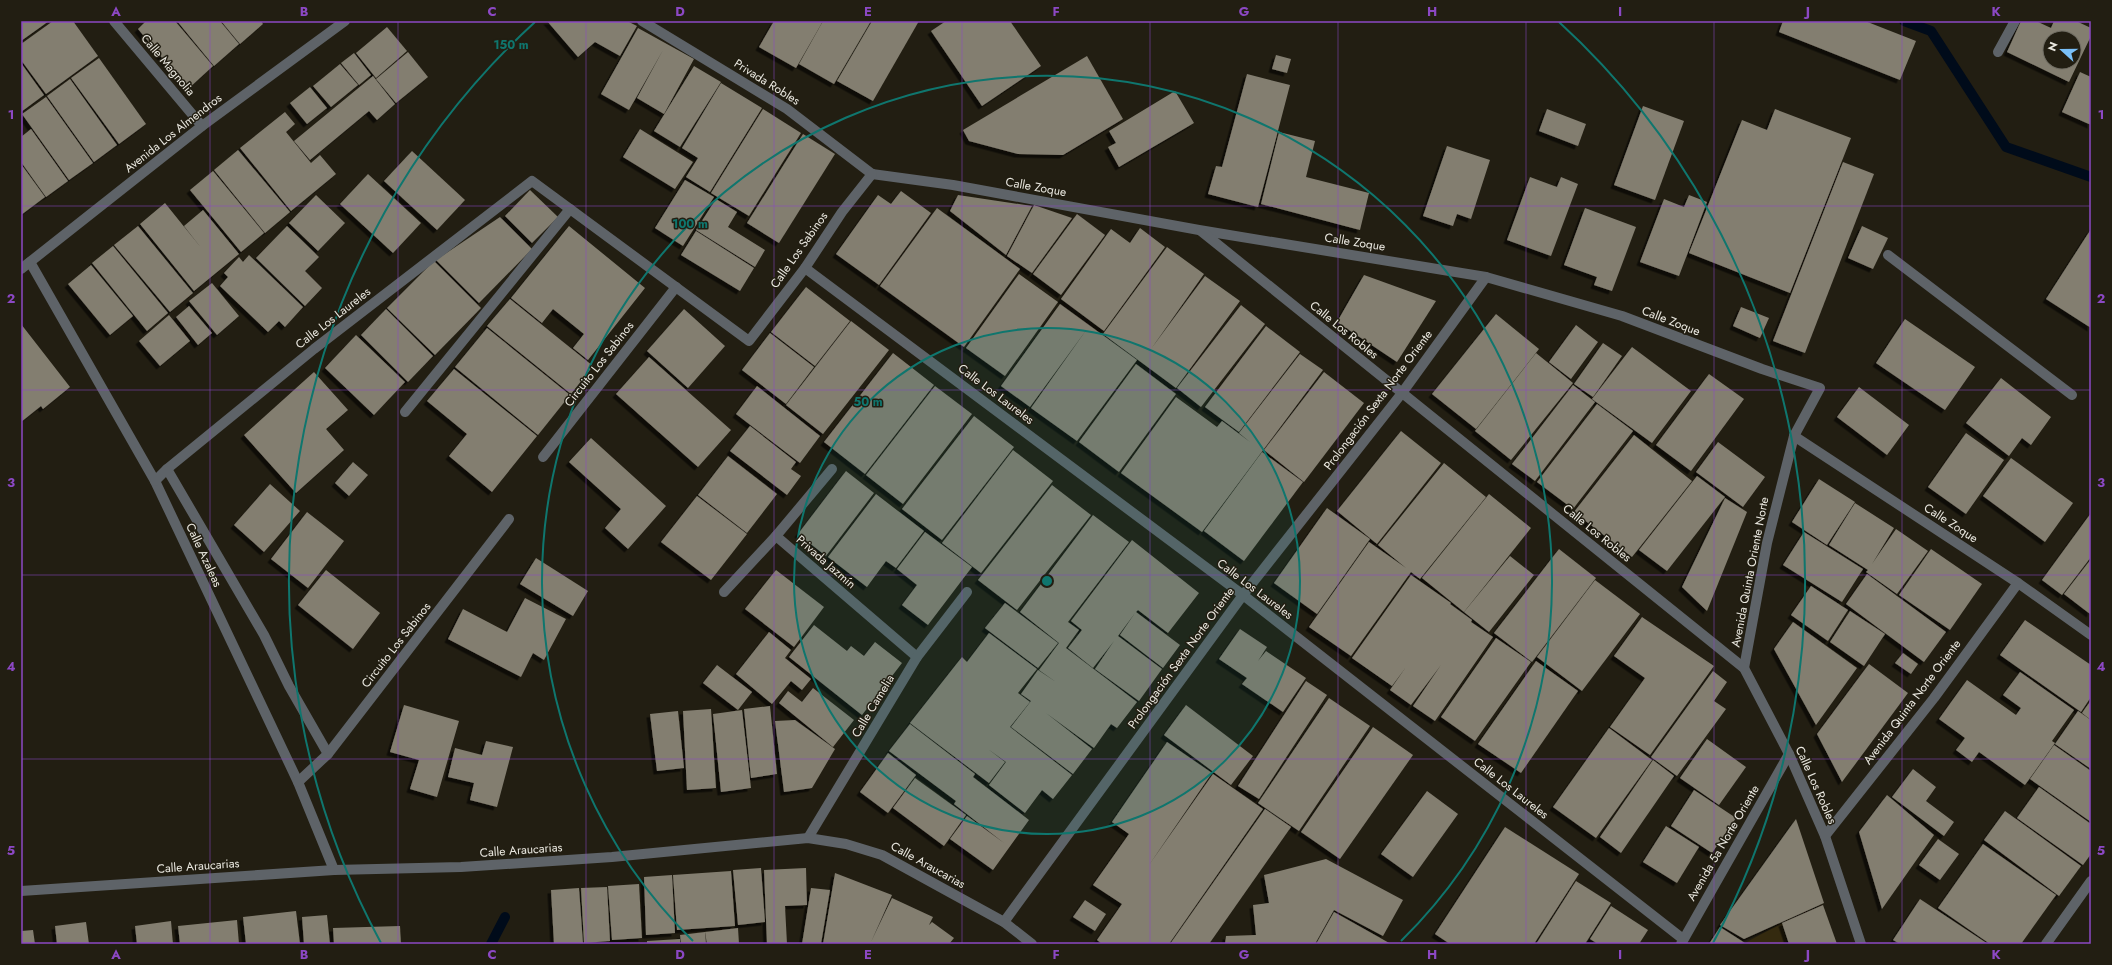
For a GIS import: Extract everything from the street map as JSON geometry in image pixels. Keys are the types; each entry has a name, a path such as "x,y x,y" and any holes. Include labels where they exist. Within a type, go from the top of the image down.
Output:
{"street":[{"name":"Calle Magnolia","path":"114,21 202,126"},
{"name":"Avenida Los Almendros","path":"21,269 202,126 345,21"},
{"name":"Privada Robles","path":"642,21 786,109 872,174"},
{"path":"1998,52 2015,21"},
{"name":"Calle Zoque","path":"872,174 953,185 1199,230 1486,277 1622,316 1762,369 1820,388"},
{"name":"Calle Los Sabinos","path":"676,287 749,341 805,268 842,212 872,174"},
{"name":"Calle Los Laureles","path":"155,481 167,469 314,349 532,181 570,209"},
{"path":"405,412 570,209 676,287"},
{"name":"Calle Los Robles","path":"1199,230 1744,668 1788,754 1825,836 1861,944"},
{"path":"1888,255 2072,395"},
{"name":"Calle Azaleas","path":"30,262 155,481 298,782 334,870"},
{"name":"Calle Los Laureles","path":"805,268 1243,595 1682,942"},
{"name":"Prolongación Sexta Norte Oriente","path":"1004,922 1243,595 1402,393 1486,277"},
{"name":"Circuito Los Sabinos","path":"543,457 676,287"},
{"name":"Avenida Quinta Oriente Norte","path":"1744,668 1766,543 1794,436 1820,388"},
{"name":"Calle Zoque","path":"1794,436 2018,583 2091,635"},
{"path":"167,469 264,635 289,686 328,754"},
{"path":"724,592 776,536 832,469"},
{"name":"Circuito Los Sabinos","path":"298,782 328,754 509,518"},
{"name":"Privada Jazmín","path":"776,536 917,657"},
{"name":"Avenida Quinta Norte Oriente","path":"1825,836 1934,698 2018,583"},
{"name":"Calle Camelia","path":"808,838 917,657 967,592"},
{"name":"Avenida 5a Norte Oriente","path":"1682,942 1788,754"},
{"name":"Calle Araucarias","path":"21,891 334,870 460,868 612,857 808,838 846,844 882,855 1004,922 1032,944"},
{"path":"2046,944 2091,881"}],"shaded area":[{"path":"1782,923 1787,944 1745,943"}],"building":[{"path":"21,21 49,21 21,41"},
{"path":"53,21 73,21 98,56 46,94 21,60 21,44"},
{"path":"146,21 175,21 213,66 188,89 138,29"},
{"path":"177,21 220,21 239,44 214,66"},
{"path":"221,21 261,21 263,24 240,44"},
{"path":"547,21 627,21 637,26 620,56 595,42 578,57"},
{"path":"774,21 823,21 796,68 759,47"},
{"path":"823,21 871,21 834,84 799,64"},
{"path":"872,21 919,21 873,101 837,81"},
{"path":"946,21 1010,21 1041,66 982,106 931,31"},
{"path":"1783,21 1865,21 1916,41 1900,80 1779,32"},
{"path":"2021,21 2036,21 2051,28 2054,21 2076,21 2091,28 2091,36 2082,55 2082,30 2042,30 2042,69 2007,52"},
{"path":"387,27 407,51 376,78 356,53"},
{"path":"638,28 694,59 664,114 637,98 663,50 629,110 601,94"},
{"path":"408,52 428,77 396,103 376,79"},
{"path":"354,53 371,75 359,85 341,63"},
{"path":"1276,55 1291,59 1287,73 1272,69"},
{"path":"1087,56 1123,119 1063,155 1018,154 969,141 963,130"},
{"path":"99,58 146,124 119,144 71,78"},
{"path":"21,63 44,95 21,112"},
{"path":"340,64 358,85 331,107 313,86"},
{"path":"694,66 721,82 680,147 654,131"},
{"path":"2044,70 2075,70 2069,82"},
{"path":"2080,72 2091,77 2091,125 2062,112"},
{"path":"1247,74 1290,85 1258,207 1208,194 1216,166 1222,167"},
{"path":"373,76 395,104 377,120 369,111 310,160 294,141"},
{"path":"70,79 117,145 94,162 47,96"},
{"path":"721,83 762,108 710,192 686,177 698,158 682,148"},
{"path":"310,87 327,108 307,124 290,103"},
{"path":"1175,91 1194,123 1119,167 1108,147 1116,143 1109,131"},
{"path":"46,97 93,163 69,180 22,114"},
{"path":"1643,106 1684,121 1655,200 1614,185"},
{"path":"763,109 801,133 749,216 711,193"},
{"path":"1547,109 1586,124 1578,146 1539,131"},
{"path":"1775,109 1851,138 1790,293 1689,253 1742,120 1767,130"},
{"path":"285,112 295,124 286,132 311,163 320,155 336,174 291,211 240,148"},
{"path":"31,129 68,181 46,197 21,162 21,137"},
{"path":"640,129 693,162 675,189 623,157"},
{"path":"1279,132 1315,141 1306,177 1369,193 1360,230 1261,204"},
{"path":"803,134 835,154 779,243 747,223"},
{"path":"1447,146 1490,160 1471,219 1457,214 1453,226 1423,216"},
{"path":"238,150 290,212 265,233 214,170"},
{"path":"412,151 465,200 437,230 384,181"},
{"path":"1843,162 1874,174 1805,353 1773,341"},
{"path":"21,164 45,197 21,215"},
{"path":"213,171 264,233 241,252 190,190"},
{"path":"368,174 421,223 393,253 340,204"},
{"path":"1530,177 1557,187 1561,177 1578,184 1551,256 1507,240"},
{"path":"685,180 714,197 683,246 655,228"},
{"path":"530,190 558,217 532,243 505,216"},
{"path":"901,191 931,213 879,285 836,254 878,195 891,204"},
{"path":"316,195 345,223 318,251 289,223"},
{"path":"958,195 1032,206 1006,255 950,211"},
{"path":"1689,195 1707,202 1679,276 1640,262 1664,199 1684,207"},
{"path":"716,199 737,212 728,227 765,250 755,267 696,230"},
{"path":"165,203 202,249 184,226 203,210 239,254 194,291 140,224"},
{"path":"1034,205 1072,218 1032,273 1007,256"},
{"path":"937,208 1020,269 964,347 880,286"},
{"path":"1585,208 1636,227 1612,291 1594,285 1597,277 1564,265"},
{"path":"1077,214 1105,235 1061,295 1033,274"},
{"path":"500,217 532,249 479,303 436,260"},
{"path":"138,226 193,293 170,312 114,245"},
{"path":"287,226 319,257 305,271 322,288 305,306 256,258"},
{"path":"569,226 645,288 588,360 573,348 584,334 553,309 542,323 511,298"},
{"path":"1862,226 1888,238 1873,269 1848,258"},
{"path":"1140,228 1165,247 1104,331 1061,299 1111,229 1130,243"},
{"path":"2091,229 2091,328 2046,299"},
{"path":"696,231 754,268 740,291 681,255"},
{"path":"113,246 168,313 147,331 92,263"},
{"path":"1167,247 1204,274 1151,349 1205,276 1240,301 1176,388 1103,334"},
{"path":"249,255 303,307 285,327 279,321 268,332 220,286 228,277 224,273 239,257 243,262"},
{"path":"434,261 481,308 435,355 387,308"},
{"path":"91,265 133,316 110,335 68,284"},
{"path":"1019,274 1058,302 1005,376 966,348"},
{"path":"1364,275 1436,301 1397,362 1337,322"},
{"path":"212,283 239,316 217,335 189,301"},
{"path":"806,287 850,321 815,366 771,332"},
{"path":"510,299 593,366 571,394 487,326"},
{"path":"1060,304 1137,360 1077,441 1031,408 1087,329 1030,407 1001,386"},
{"path":"1241,305 1265,324 1201,407 1177,388"},
{"path":"189,306 212,333 198,345 176,317"},
{"path":"1741,307 1769,318 1760,338 1733,326"},
{"path":"386,309 433,356 408,382 361,335"},
{"path":"684,309 725,346 688,388 647,351"},
{"path":"1496,314 1539,349 1476,429 1432,394"},
{"path":"169,315 190,341 160,366 139,341"},
{"path":"1905,319 1975,367 1945,410 1876,363"},
{"path":"851,321 889,350 823,434 786,405"},
{"path":"21,324 70,387 43,409 41,406 21,422"},
{"path":"1576,325 1598,342 1571,379 1549,362"},
{"path":"1266,326 1300,352 1239,432 1205,407"},
{"path":"487,328 570,395 538,435 455,367"},
{"path":"770,333 814,367 786,404 742,370"},
{"path":"356,335 405,382 374,415 325,368"},
{"path":"1603,343 1622,356 1593,397 1574,384"},
{"path":"1632,347 1691,391 1652,443 1592,399"},
{"path":"893,353 934,385 865,474 824,442"},
{"path":"1536,353 1573,383 1511,460 1475,431"},
{"path":"1300,354 1323,370 1202,532 1121,473 1176,397 1217,427 1222,421 1250,442 1239,433"},
{"path":"649,357 731,430 698,467 616,394"},
{"path":"1136,364 1176,394 1119,472 1079,442"},
{"path":"454,369 537,436 492,492 449,456 467,434 427,401"},
{"path":"314,372 348,410 326,429 344,450 296,493 244,435"},
{"path":"1324,372 1364,403 1304,482 1264,450"},
{"path":"1709,374 1744,399 1691,471 1656,445"},
{"path":"2001,378 2051,417 2031,445 2022,438 2009,456 1966,423"},
{"path":"1573,385 1595,402 1535,481 1512,464"},
{"path":"757,386 820,436 800,463 736,414"},
{"path":"935,386 972,414 903,504 866,475"},
{"path":"1859,387 1909,425 1887,455 1837,417"},
{"path":"1597,404 1633,431 1573,509 1537,482"},
{"path":"974,416 1014,447 942,540 902,509"},
{"path":"750,426 796,462 791,469 801,476 787,495 730,451"},
{"path":"1401,431 1441,463 1377,544 1337,511"},
{"path":"1966,433 2004,460 1966,514 1928,487"},
{"path":"1634,435 1692,481 1632,557 1574,512"},
{"path":"591,438 666,506 628,549 605,528 621,509 569,462"},
{"path":"1718,442 1765,477 1743,507 1696,472"},
{"path":"1013,450 1053,481 981,573 942,543"},
{"path":"1262,452 1303,482 1244,561 1204,531"},
{"path":"728,456 777,494 747,533 698,495"},
{"path":"2011,458 2073,503 2045,542 1983,496"},
{"path":"353,462 368,475 349,496 335,483"},
{"path":"1444,463 1486,497 1420,579 1411,572 1351,656 1309,627 1369,542 1406,568 1378,545"},
{"path":"846,471 874,493 826,556 798,534"},
{"path":"1697,476 1725,497 1667,571 1639,550"},
{"path":"1819,479 1855,502 1827,545 1792,522"},
{"path":"270,484 300,511 264,552 234,525"},
{"path":"1052,485 1091,515 1017,610 978,580"},
{"path":"876,494 924,531 896,568 886,561 867,587 828,557"},
{"path":"1489,494 1531,528 1464,612 1422,578"},
{"path":"697,496 747,534 711,580 661,542"},
{"path":"1725,498 1747,512 1707,611 1682,587"},
{"path":"1855,503 1894,528 1872,564 1896,529 1928,551 1897,594 1866,572 1868,570 1829,545"},
{"path":"1327,508 1370,539 1317,614 1274,583"},
{"path":"307,512 344,541 308,588 271,559"},
{"path":"2091,513 2091,557 2062,595 2042,580"},
{"path":"1093,515 1129,542 1068,622 1079,630 1066,648 1137,702 1117,728 1111,724 1094,748 1046,713 1092,749 1073,774 1011,727 1031,701 1021,694 1038,670 1056,682 1039,670 1059,643 1020,612"},
{"path":"925,532 972,567 928,625 902,605 917,585 897,569"},
{"path":"1804,532 1863,569 1842,602 1783,565"},
{"path":"1132,540 1199,593 1168,633 1138,610 1136,612 1180,645 1163,668 1120,635 1135,613 1118,636 1162,669 1139,701 1095,669 1114,641 1093,668 1068,648 1082,630 1071,621"},
{"path":"1559,549 1596,578 1532,662 1494,633"},
{"path":"1931,549 1982,584 1950,630 1899,595"},
{"path":"1510,556 1534,575 1489,632 1464,612"},
{"path":"536,558 588,591 573,616 520,584"},
{"path":"2091,559 2091,612 2090,614 2064,594"},
{"path":"326,570 380,613 353,649 298,605"},
{"path":"776,570 824,607 794,647 745,609"},
{"path":"1867,574 1946,632 1924,662 1846,604"},
{"path":"1411,575 1451,603 1450,604 1472,620 1471,622 1493,637 1435,721 1413,706 1441,665 1411,705 1390,690 1406,667 1392,686 1352,658"},
{"path":"1595,580 1640,614 1582,691 1537,657"},
{"path":"1811,586 1848,610 1828,641 1791,615"},
{"path":"525,598 566,619 544,660 533,653 521,677 448,639 463,609 507,632"},
{"path":"1005,603 1058,643 1038,668 985,628"},
{"path":"1850,611 1885,634 1864,666 1830,642"},
{"path":"1642,617 1714,666 1650,755 1610,727 1645,678 1614,656"},
{"path":"2025,620 2091,665 2091,697 2081,712 2000,655"},
{"path":"1793,622 1857,668 1816,725 1774,649"},
{"path":"814,625 847,651 851,646 864,656 875,642 902,663 862,715 789,657"},
{"path":"1240,629 1267,647 1258,661 1266,651 1306,678 1283,712 1242,684 1247,678 1219,659"},
{"path":"769,632 791,650 785,658 811,679 802,690 791,681 772,704 736,674"},
{"path":"989,633 1037,669 1018,693 1030,702 1010,727 1072,775 1053,799 1042,790 1025,813 989,785 1006,762 988,749 1005,762 989,783 910,723 962,657 967,662"},
{"path":"1496,638 1531,662 1475,741 1441,717"},
{"path":"1903,653 1918,664 1911,674 1895,663"},
{"path":"1536,661 1578,691 1521,773 1478,744"},
{"path":"1869,664 1908,693 1842,782 1817,734"},
{"path":"717,665 752,692 738,710 703,683"},
{"path":"1713,671 1727,682 1714,701 1726,709 1677,776 1651,757"},
{"path":"2020,672 2074,710 2052,741 2055,743 2025,785 1979,752 1972,762 1956,750 1965,738 1939,719 1967,680 2016,715 2021,708 2003,695"},
{"path":"1306,681 1327,695 1259,799 1238,786"},
{"path":"813,688 854,720 833,747 779,703 788,691 802,702"},
{"path":"1329,698 1370,726 1299,831 1258,803"},
{"path":"2091,700 2091,720 2082,713"},
{"path":"404,705 459,721 437,797 410,789 419,760 390,752"},
{"path":"1186,705 1253,756 1231,785 1164,735"},
{"path":"770,706 777,774 751,778 744,709"},
{"path":"711,709 716,788 687,790 683,711"},
{"path":"742,710 751,788 721,792 713,714"},
{"path":"678,711 684,768 657,771 650,714"},
{"path":"2078,711 2091,720 2091,769 2055,744"},
{"path":"795,720 835,749 812,788 784,792 775,721"},
{"path":"910,724 975,774 973,777 1029,820 993,870 950,839 967,816 1004,843 954,804 956,801 889,751"},
{"path":"1373,727 1413,755 1340,859 1301,832"},
{"path":"1609,728 1652,760 1596,838 1553,807"},
{"path":"1707,739 1746,767 1719,805 1680,778"},
{"path":"486,741 513,747 497,807 470,800 474,783 448,777 455,748 482,755"},
{"path":"1167,742 1212,773 1149,865 1213,774 1263,809 1169,944 1102,944 1097,940 1122,904 1093,885 1129,834 1112,822"},
{"path":"2054,745 2091,771 2091,822 2030,779"},
{"path":"888,753 916,775 888,813 860,792"},
{"path":"1653,760 1674,776 1621,853 1600,837"},
{"path":"1913,769 1936,787 1926,801 1954,822 1944,836 1892,797"},
{"path":"915,778 966,815 944,846 893,808"},
{"path":"2039,787 2091,824 2091,854 2083,865 2017,818"},
{"path":"1694,790 1736,818 1712,853 1671,826"},
{"path":"1427,791 1458,814 1413,877 1381,854"},
{"path":"1887,795 1934,835 1882,909 1859,832"},
{"path":"1265,809 1291,827 1209,944 1170,944"},
{"path":"2005,811 2081,866 2059,896 1984,840"},
{"path":"1796,819 1824,903 1744,939 1720,925"},
{"path":"1666,826 1699,847 1677,883 1643,862"},
{"path":"1505,827 1579,874 1534,944 1450,944 1435,934"},
{"path":"1938,839 1959,854 1940,880 1919,865"},
{"path":"1983,844 2056,895 2021,944 1990,944 1938,908"},
{"path":"1326,859 1403,900 1383,936 1334,910 1315,944 1225,944 1226,936 1256,935 1253,905 1269,903 1264,875"},
{"path":"761,868 765,922 738,925 733,870"},
{"path":"806,868 807,905 785,906 787,944 767,944 764,870"},
{"path":"731,871 735,926 677,930 673,875"},
{"path":"835,873 892,895 871,942 892,898 933,917 929,925 932,922 954,938 949,944 823,944"},
{"path":"672,875 675,933 646,935 644,877"},
{"path":"1576,881 1611,903 1585,944 1536,944"},
{"path":"639,884 642,938 612,940 608,886"},
{"path":"607,887 610,941 584,943 581,888"},
{"path":"579,888 583,944 554,944 551,890"},
{"path":"811,888 830,890 821,944 802,944"},
{"path":"1920,899 1988,944 1900,944 1893,940"},
{"path":"1085,900 1106,914 1095,931 1073,917"},
{"path":"1823,905 1837,944 1789,944 1782,923"},
{"path":"1611,906 1648,930 1639,944 1598,944 1590,939"},
{"path":"296,911 300,944 246,944 243,917"},
{"path":"1334,912 1391,944 1316,944"},
{"path":"327,915 330,944 304,944 302,917"},
{"path":"237,920 239,944 180,944 178,926"},
{"path":"171,921 173,944 137,944 135,926"},
{"path":"86,922 89,944 57,944 55,926"},
{"path":"400,926 401,944 334,944 333,928"},
{"path":"1720,927 1745,943 1745,944 1709,944"},
{"path":"738,928 739,944 707,944 705,932"},
{"path":"33,930 35,944 21,944 21,931"},
{"path":"705,932 706,944 681,944 680,935"},
{"path":"680,939 680,944 647,944 647,941"}],"waterway":[{"path":"1904,21 1931,31 2006,147 2091,177"},
{"path":"491,944 505,917"}]}
